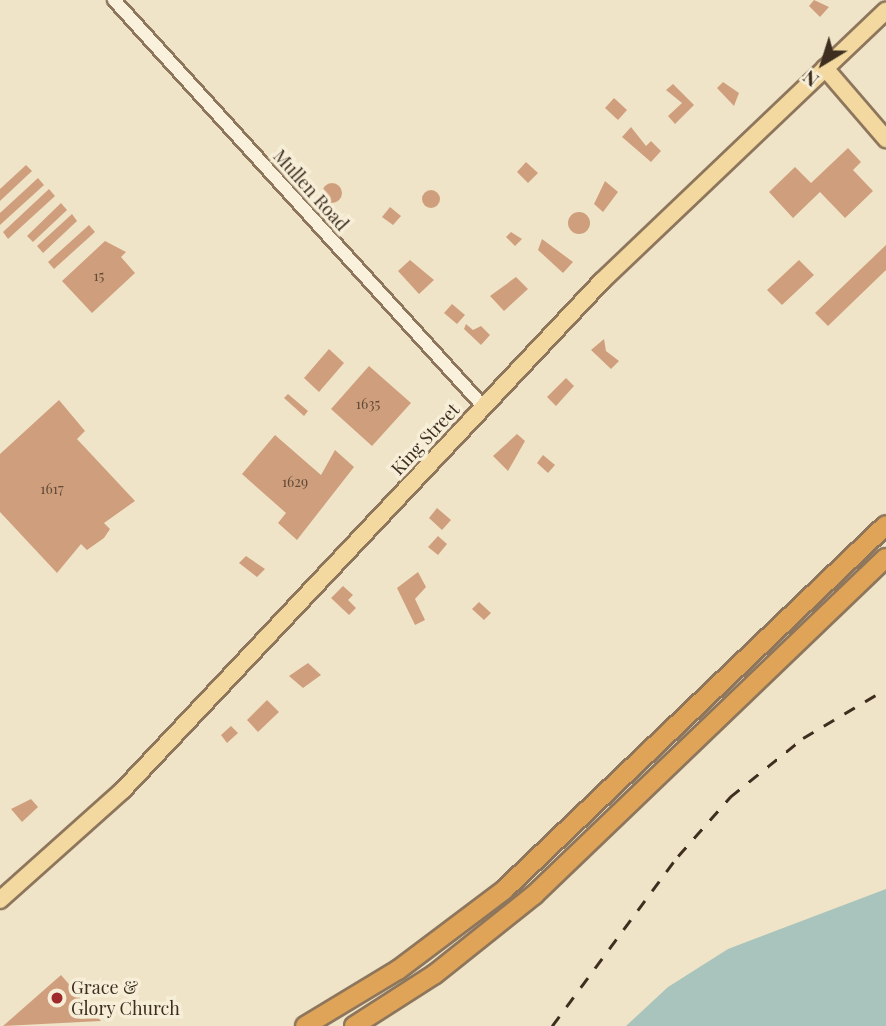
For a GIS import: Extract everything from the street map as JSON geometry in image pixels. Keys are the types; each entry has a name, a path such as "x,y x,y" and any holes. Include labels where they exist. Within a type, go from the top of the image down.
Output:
{"highway":[{"path":"306,1026 398,970 504,890 886,525"},
{"path":"354,1026 435,974 534,895 886,558"}],"main road":[{"name":"King Street","path":"0,900 123,790 482,405 624,259 886,11"},
{"path":"825,68 886,139"}],"street":[{"name":"Mullen Road","path":"114,0 482,405"}],"water":[{"path":"886,889 886,1026 626,1026 668,987 728,949"}],"building":[{"path":"814,0 829,7 820,17 809,6"},
{"path":"723,82 739,93 734,106 717,88"},
{"path":"673,84 694,105 675,124 668,116 682,103 666,90"},
{"path":"614,98 627,110 618,120 605,108"},
{"path":"631,127 646,146 651,141 661,151 651,162 622,137"},
{"path":"848,148 861,162 853,170 873,191 845,218 820,192 793,218 769,192 795,167 811,183"},
{"path":"526,162 538,173 528,183 517,172"},
{"path":"26,165 32,171 0,201 0,189"},
{"path":"38,178 44,185 0,225 0,213"},
{"path":"605,181 618,192 603,212 594,204"},
{"path":"332,183 339,186 342,193 339,200 332,203 325,200 322,193 325,186"},
{"path":"49,189 55,196 8,239 3,232"},
{"path":"427,190 435,190 440,199 438,206 427,208 422,203 422,195"},
{"path":"61,203 67,210 33,242 27,236"},
{"path":"390,207 401,216 393,225 382,217"},
{"path":"579,212 587,215 590,223 587,231 579,234 571,231 568,223 571,215"},
{"path":"72,214 77,221 43,253 37,246"},
{"path":"89,225 95,232 54,269 48,262"},
{"path":"511,232 522,239 515,246 506,237"},
{"path":"542,239 573,262 563,273 538,250"},
{"path":"105,241 126,252 121,257 135,273 92,313 62,281"},
{"path":"886,245 886,270 828,326 815,313"},
{"path":"410,260 434,280 419,294 398,271"},
{"path":"799,260 814,275 782,305 767,290"},
{"path":"516,277 528,289 504,311 490,296"},
{"path":"452,304 465,315 457,324 444,313"},
{"path":"466,324 473,330 481,326 490,335 481,345 464,329"},
{"path":"604,339 606,351 619,361 611,369 591,350"},
{"path":"329,349 344,363 319,392 304,378"},
{"path":"369,366 411,403 372,446 331,409"},
{"path":"566,378 574,386 556,406 547,397"},
{"path":"288,394 308,411 304,416 284,398"},
{"path":"59,400 85,431 77,439 135,501 104,523 110,529 104,538 87,550 81,544 57,573 0,512 0,454"},
{"path":"517,434 525,441 508,471 493,456"},
{"path":"275,435 321,475 335,450 354,467 297,540 278,523 286,513 242,474"},
{"path":"543,455 555,465 548,473 537,463"},
{"path":"437,508 451,520 442,530 429,518"},
{"path":"438,536 447,544 438,555 428,547"},
{"path":"246,556 265,569 257,577 239,563"},
{"path":"418,572 426,587 415,599 425,620 415,625 397,588"},
{"path":"343,586 353,595 348,600 356,608 349,615 331,598"},
{"path":"479,602 491,613 484,620 472,609"},
{"path":"308,663 321,675 303,688 289,676"},
{"path":"267,700 279,712 258,732 247,720"},
{"path":"231,726 238,733 227,743 221,735"},
{"path":"31,799 38,807 22,822 11,809"},
{"name":"Grace & Glory Church","path":"61,975 101,1021 3,1026"}],"railway":[{"path":"552,1026 678,856 730,797 803,738 886,689"}],"place":[{"name":"Grace & Glory Church","path":"57,998"}]}
